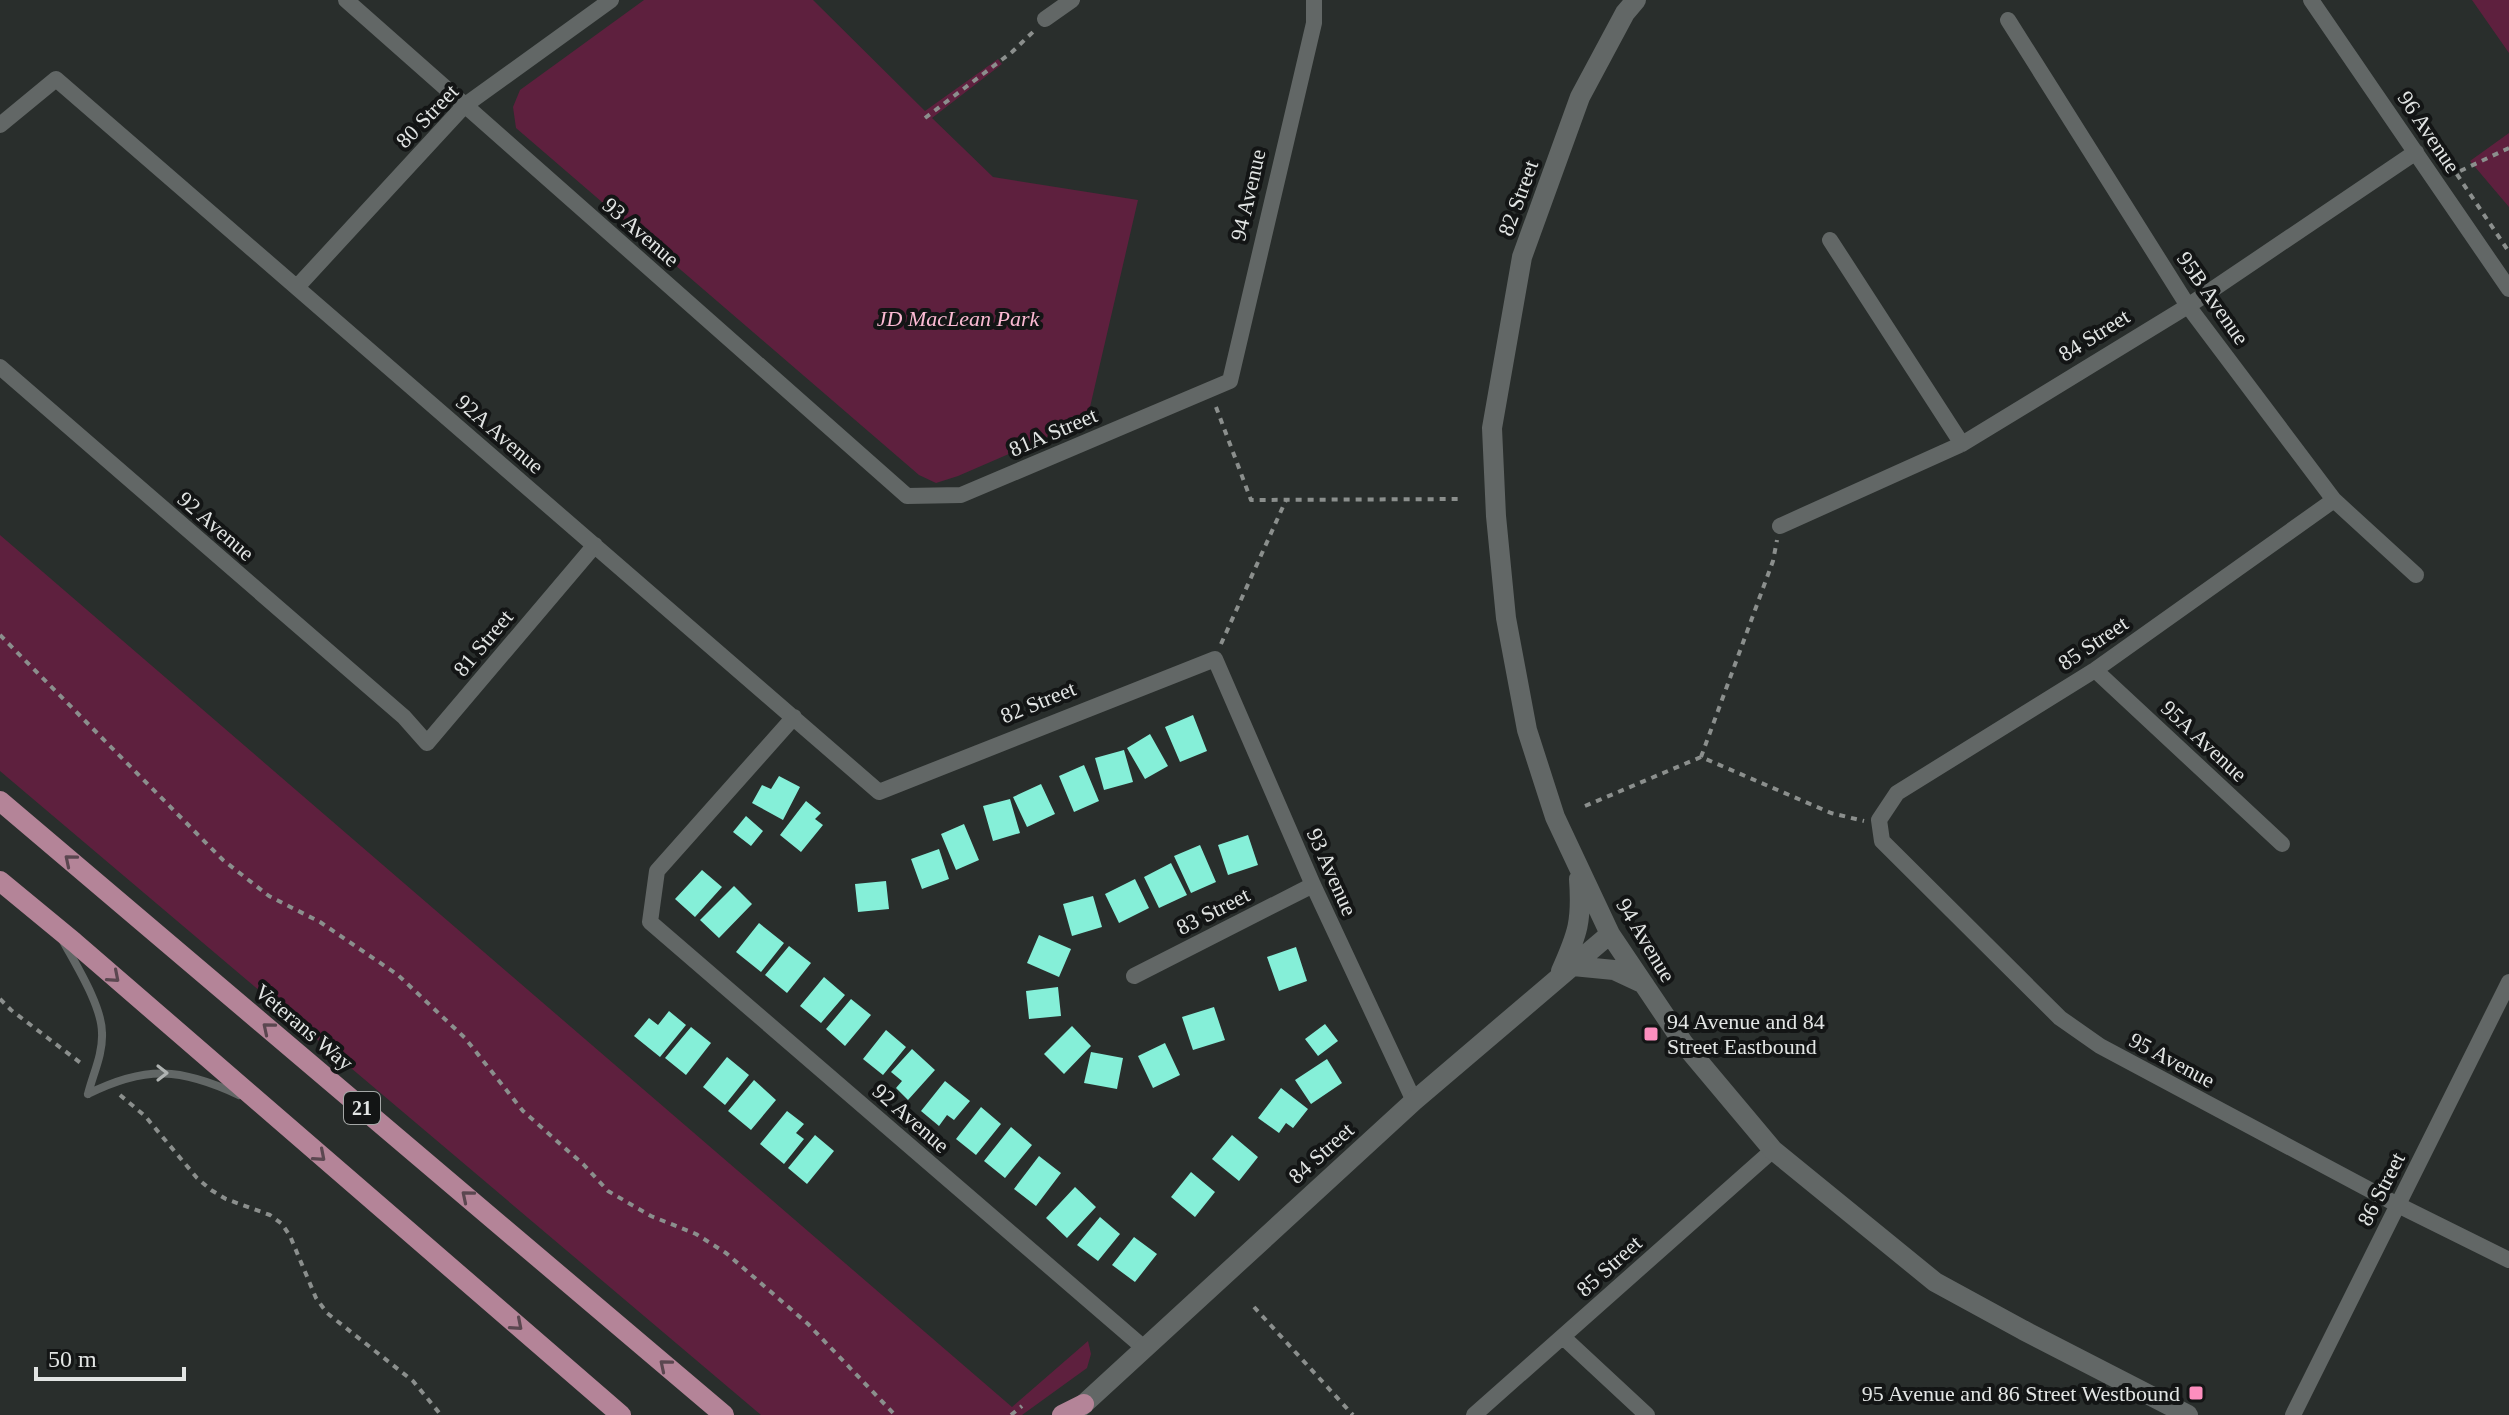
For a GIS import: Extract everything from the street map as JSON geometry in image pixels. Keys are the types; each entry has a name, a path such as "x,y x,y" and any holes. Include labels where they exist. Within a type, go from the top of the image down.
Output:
{"main road":[{"name":"Veterans Way","path":"0,801 724,1415"},
{"path":"0,881 621,1415"},
{"path":"1062,1415 1078,1409"}],"street":[{"name":"93 Avenue","path":"346,0 907,496"},
{"name":"80 Street","path":"297,287 464,106 611,0"},
{"path":"1045,19 1072,0"},
{"name":"94 Avenue","path":"1212,389 1230,381 1314,23 1314,0"},
{"name":"82 Street","path":"1492,428 1522,257 1580,97 1625,13 1636,0"},
{"name":"96 Avenue","path":"2311,0 2509,289"},
{"name":"95B Avenue","path":"2008,20 2188,306 2334,500 2416,575"},
{"name":"92A Avenue","path":"0,125 56,79 879,792"},
{"name":"84 Street","path":"1780,526 1962,444 2188,306 2416,152"},
{"path":"1830,240 1962,444"},
{"name":"92 Avenue","path":"0,367 404,717"},
{"name":"81A Street","path":"907,496 961,495 1212,389"},
{"name":"94 Avenue","path":"1492,428 1496,516 1506,618 1524,716 1555,817 1610,934 1684,1044 1773,1150 1935,1282 2188,1415"},
{"name":"85 Street","path":"1880,822 1897,793 2095,670 2334,500"},
{"name":"81 Street","path":"404,717 427,743 595,545"},
{"name":"93 Avenue","path":"1215,659 1313,885 1414,1101"},
{"name":"82 Street","path":"879,792 1215,659"},
{"name":"95A Avenue","path":"2095,670 2282,844"},
{"name":"92 Avenue","path":"794,717 657,871 650,922 1144,1348"},
{"name":"95 Avenue","path":"1880,822 1882,841 2060,1018 2100,1046 2398,1205 2509,1260"},
{"path":"1578,866 1581,913 1566,972 1614,970 1644,984"},
{"name":"83 Street","path":"1134,976 1313,885"},
{"name":"84 Street","path":"1078,1409 1414,1101 1610,934"},
{"name":"86 Street","path":"2293,1415 2509,982"},
{"name":"85 Street","path":"1474,1415 1773,1150"},
{"path":"1563,1337 1647,1415"}],"lane":[{"path":"55,926 89,989 103,1031 100,1055 88,1094 107,1084 147,1073 183,1074 218,1085 261,1105"}],"path":[{"path":"925,118 1012,52 1045,19"},
{"path":"2509,148 2456,173 2509,252"},
{"path":"1212,389 1217,414 1251,500 1462,499"},
{"path":"1215,659 1286,500"},
{"path":"1701,757 1773,561 1780,526"},
{"path":"0,635 223,860 269,896 320,922 398,975 465,1038 523,1111 584,1165 608,1191 651,1216 696,1234 726,1253 808,1324 895,1415"},
{"path":"1585,806 1701,757 1831,813 1880,822"},
{"path":"0,999 93,1073"},
{"path":"107,1084 145,1116 204,1184 226,1199 270,1215 282,1224 316,1298 327,1313 413,1381 441,1415"},
{"path":"1254,1307 1353,1415"},
{"path":"1011,1415 1022,1406"}],"green space":[{"name":"JD MacLean Park","path":"644,0 813,0 925,111 998,59 1002,64 932,118 993,177 1138,200 1087,420 958,476 936,483 919,475 516,128 513,107 520,90"},
{"path":"2472,0 2509,0 2509,53"},
{"path":"2509,133 2509,207 2470,161"},
{"path":"0,535 1012,1407 1088,1341 1091,1354 1087,1368 1022,1415 761,1415 0,771"}],"building":[{"path":"1193,715 1207,751 1180,762 1165,727"},
{"path":"1150,734 1168,766 1145,779 1127,748"},
{"path":"1124,750 1133,782 1104,790 1095,758"},
{"path":"1084,765 1099,801 1074,812 1059,776"},
{"path":"779,776 800,787 783,820 752,803 762,785 771,789"},
{"path":"1041,784 1055,814 1027,827 1013,797"},
{"path":"1010,799 1020,833 993,841 983,806"},
{"path":"806,801 821,813 815,819 823,825 801,852 780,835"},
{"path":"746,816 763,831 751,846 733,832"},
{"path":"964,824 979,860 956,870 941,834"},
{"path":"1248,835 1258,865 1228,875 1218,845"},
{"path":"1200,845 1216,882 1191,893 1174,856"},
{"path":"939,849 949,879 922,889 911,859"},
{"path":"1171,863 1187,895 1159,908 1144,877"},
{"path":"702,870 722,887 695,917 675,899"},
{"path":"1135,879 1149,908 1119,923 1105,894"},
{"path":"886,881 889,909 858,912 855,884"},
{"path":"734,886 752,904 719,938 700,920"},
{"path":"1093,896 1102,927 1072,936 1063,904"},
{"path":"759,923 784,943 761,972 736,952"},
{"path":"1039,935 1071,949 1059,977 1027,963"},
{"path":"789,946 811,963 787,993 765,975"},
{"path":"1296,947 1307,981 1279,991 1267,957"},
{"path":"824,977 845,995 821,1023 800,1006"},
{"path":"1058,987 1061,1016 1029,1019 1026,991"},
{"path":"851,999 871,1015 845,1046 826,1029"},
{"path":"1214,1007 1225,1040 1193,1050 1182,1017"},
{"path":"669,1011 686,1025 660,1057 634,1036 649,1018 658,1025"},
{"path":"1325,1024 1338,1041 1318,1056 1305,1039"},
{"path":"1072,1026 1091,1046 1064,1074 1044,1054"},
{"path":"691,1027 711,1043 686,1075 665,1058"},
{"path":"886,1030 906,1047 883,1075 863,1059"},
{"path":"1165,1043 1180,1075 1153,1088 1138,1056"},
{"path":"912,1049 935,1070 908,1100 896,1088 902,1081 891,1072"},
{"path":"1091,1052 1123,1058 1117,1089 1084,1083"},
{"path":"727,1057 749,1075 725,1105 703,1087"},
{"path":"1327,1059 1342,1083 1311,1104 1295,1080"},
{"path":"754,1080 776,1100 751,1130 728,1111"},
{"path":"945,1081 970,1101 954,1120 947,1115 939,1126 921,1111"},
{"path":"1281,1088 1308,1109 1293,1128 1286,1123 1279,1133 1258,1118"},
{"path":"981,1107 1001,1124 976,1155 956,1139"},
{"path":"787,1111 804,1124 796,1133 804,1139 784,1164 760,1144"},
{"path":"1011,1127 1032,1145 1005,1178 984,1161"},
{"path":"815,1135 834,1151 807,1184 788,1168"},
{"path":"1232,1135 1258,1157 1239,1181 1212,1159"},
{"path":"1039,1156 1061,1173 1036,1206 1014,1189"},
{"path":"1191,1172 1215,1192 1195,1217 1171,1197"},
{"path":"1075,1187 1096,1207 1067,1238 1046,1218"},
{"path":"1100,1217 1120,1234 1098,1261 1077,1245"},
{"path":"1134,1237 1157,1254 1135,1282 1112,1265"}],"place":[{"name":"94 Avenue and 84 Street Eastbound","path":"1651,1034"},
{"name":"95 Avenue and 86 Street Westbound","path":"2196,1393"}]}
